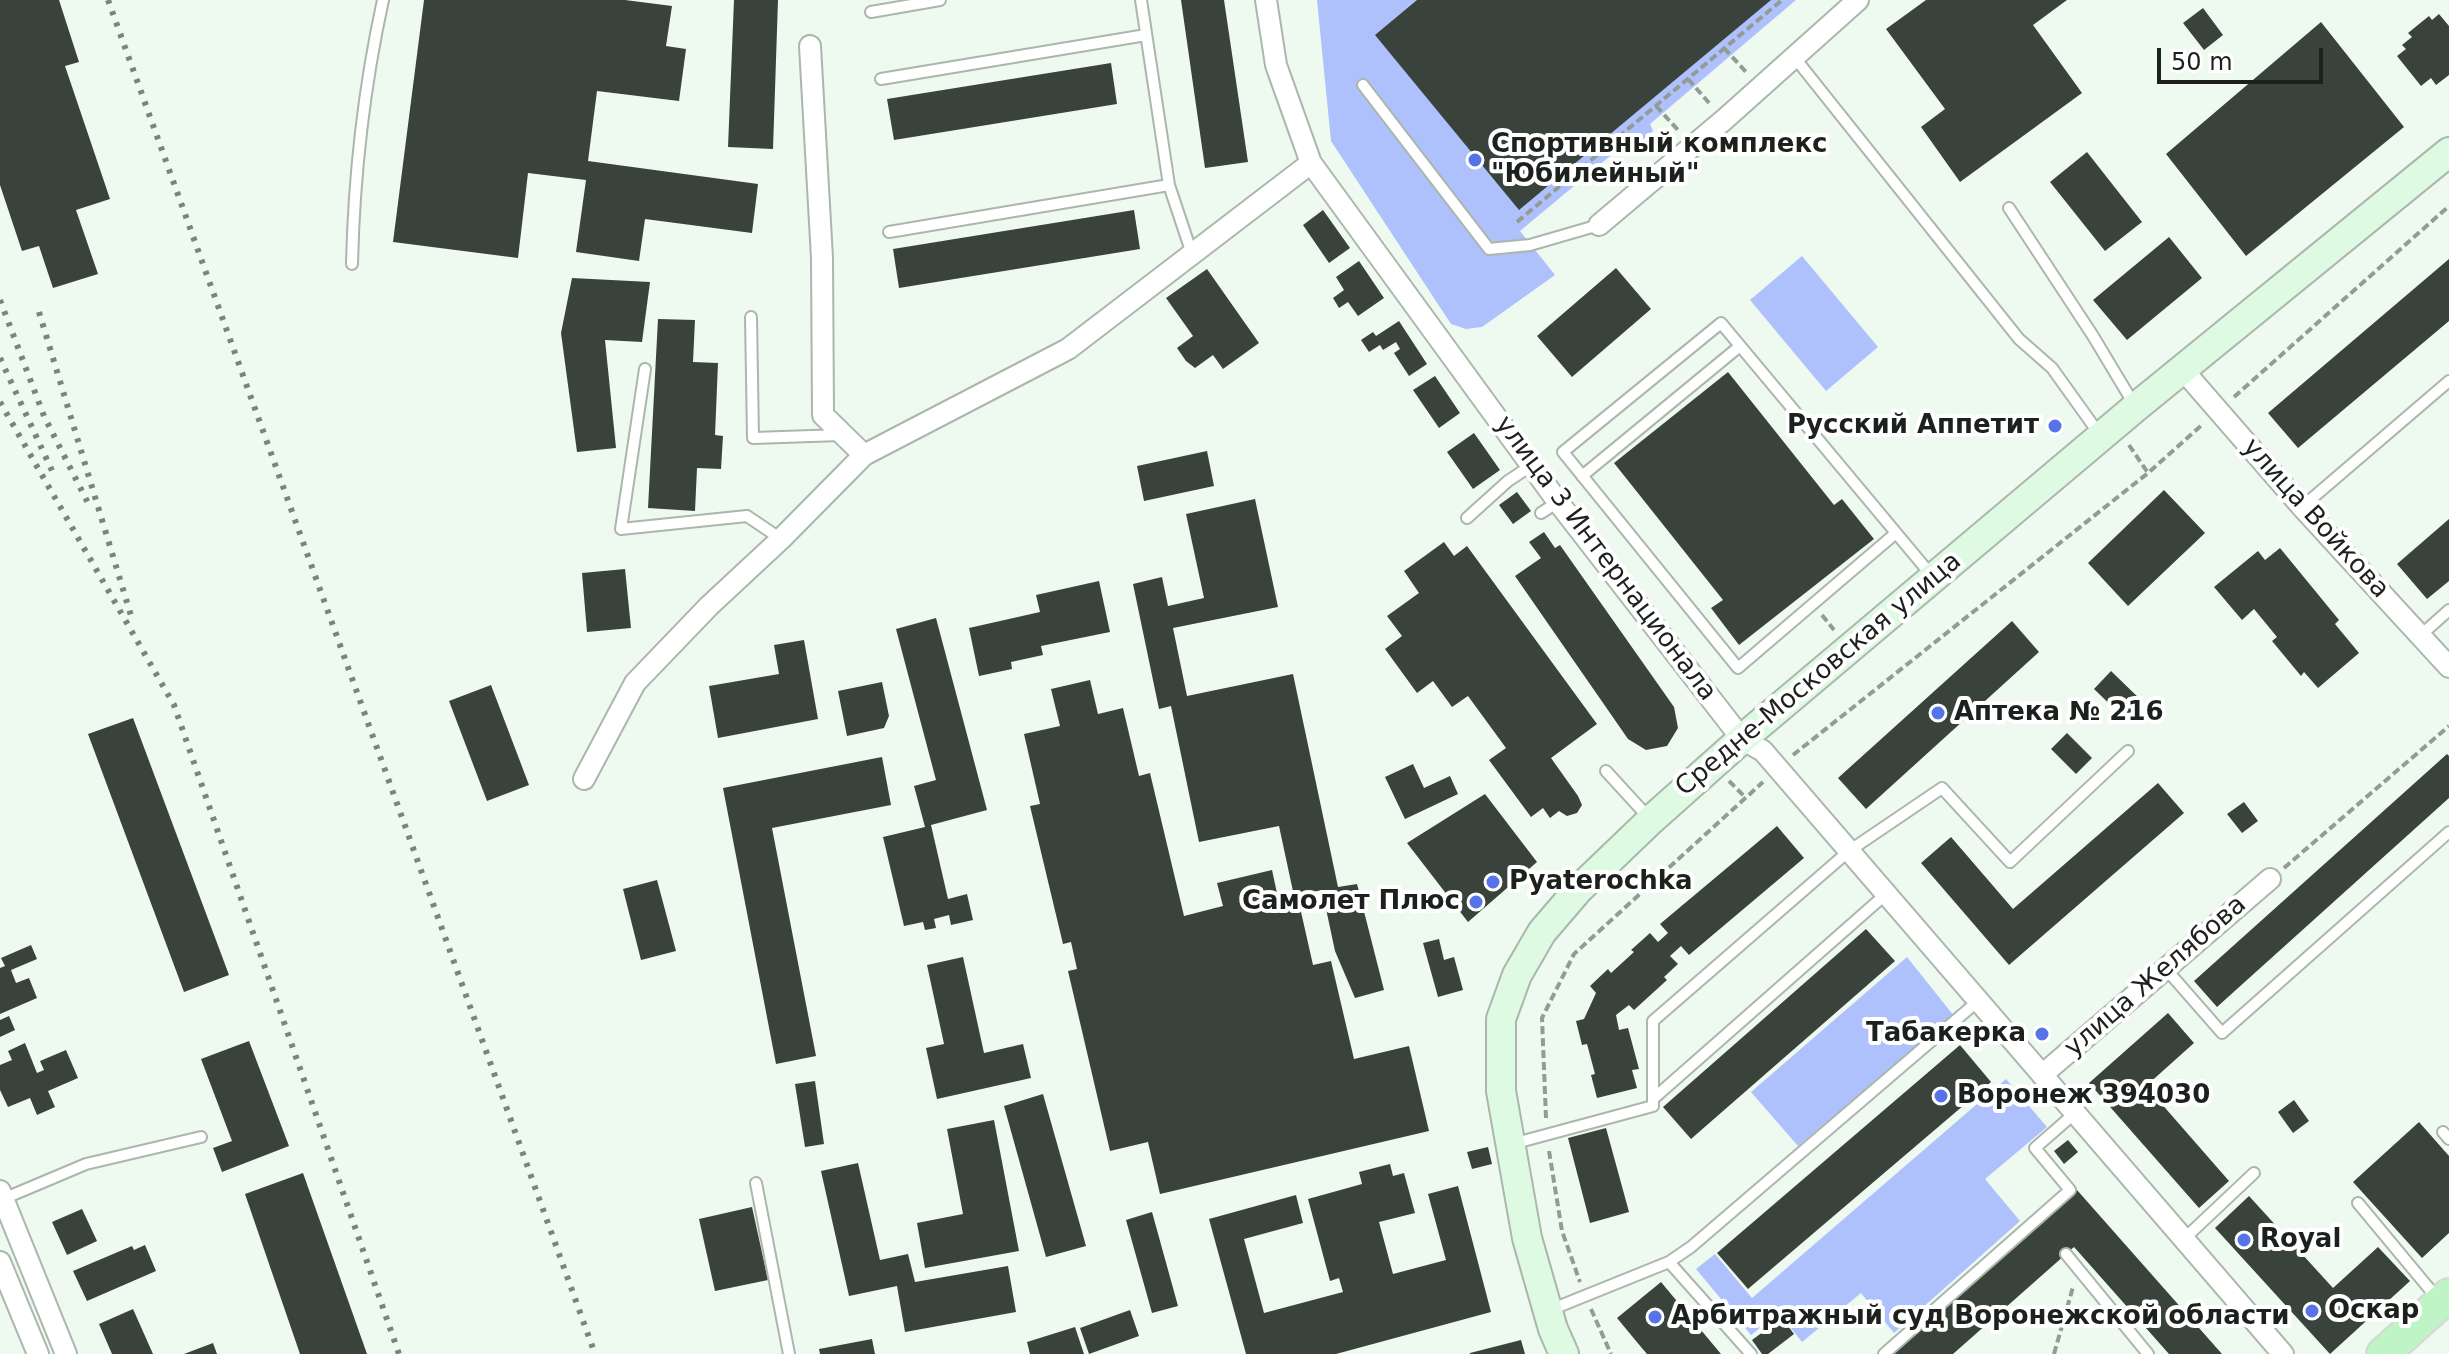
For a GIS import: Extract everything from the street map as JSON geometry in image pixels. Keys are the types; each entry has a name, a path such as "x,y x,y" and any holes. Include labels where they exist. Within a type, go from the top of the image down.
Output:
{"main road":[{"path":"2383,1354 2445,1299"}],"street":[{"name":"улица 3 Интернационала","path":"1266,0 1276,65 1311,163 1532,465 1550,508 1742,739 1763,751 1778,768 2283,1354"},
{"path":"1599,225 1795,58 1858,0"},
{"path":"810,46 822,258 823,415 864,455"},
{"name":"Средне-Московская улица","path":"1564,1354 1527,1238 1501,1091 1501,1019 1517,975 1542,932 1578,890 1742,739 2101,436 2449,152"},
{"path":"584,779 635,683 864,455 1068,349 1311,163"},
{"name":"улица Войкова","path":"2183,370 2302,507 2449,667"},
{"name":"улица Желябова","path":"2042,1075 2270,879"},
{"path":"2,1195 66,1354"},
{"path":"0,1262 38,1354"}],"lane":[{"path":"352,264 353,203 370,60 383,0"},
{"path":"871,12 940,0"},
{"path":"1141,0 1169,185 1192,254"},
{"path":"881,79 1146,35"},
{"path":"1795,58 2019,339 2052,368 2101,436"},
{"path":"1363,85 1489,249 1530,245 1599,225"},
{"path":"889,232 1169,185"},
{"path":"2009,208 2136,407"},
{"path":"751,317 753,438 843,435"},
{"path":"1896,533 1738,668 1563,452 1721,323 1896,533 1933,578"},
{"path":"1582,476 1740,346"},
{"path":"645,369 621,529 747,516 781,539"},
{"path":"2302,507 2449,381"},
{"path":"1467,518 1508,481 1532,465"},
{"path":"2421,635 2449,610"},
{"path":"1512,1144 1653,1106 1653,1021 1849,851 1942,788 2010,862 2128,751"},
{"path":"1606,771 1651,820"},
{"path":"2166,969 2222,1033 2449,832"},
{"path":"1653,1099 1886,894"},
{"path":"1548,1311 1669,1262 1691,1247 1978,1001"},
{"path":"1884,1354 2040,1221 2070,1190 2035,1148 2075,1113"},
{"path":"2,1195 86,1164 201,1137"},
{"path":"2184,1239 2254,1173"},
{"path":"756,1183 789,1354"},
{"path":"2358,1203 2445,1299"},
{"path":"2066,1254 2148,1354"},
{"path":"1669,1262 1751,1354"}],"path":[{"path":"1517,222 1782,0"},
{"path":"1724,48 1737,63"},
{"path":"1688,79 1702,94"},
{"path":"1656,106 1669,120"},
{"path":"1611,1354 1585,1296 1562,1231 1547,1135 1542,1018 1574,954 1778,768 2148,473 2449,206"},
{"path":"2270,879 2449,726"},
{"path":"2054,1354 2078,1268"}],"shaded area":[{"name":"Спортивный комплекс \"Юбилейный\"","path":"1317,0 1796,0 1650,124 1653,131 1634,147 1628,141 1520,231 1555,275 1482,327 1466,329 1451,324 1331,141"},
{"path":"1802,256 1878,347 1826,391 1750,300"},
{"path":"1907,957 1954,1016 1798,1146 1751,1092"},
{"path":"2006,1079 2047,1127 1985,1179 2020,1221 1894,1333 1861,1293 1802,1342 1779,1313 1751,1335 1696,1269 1715,1254 1752,1298"}],"building":[{"path":"0,0 59,0 79,62 65,66 110,199 76,210 98,274 53,288 39,246 22,251 0,185"},
{"path":"424,0 625,0 672,6 666,46 686,49 679,101 597,91 588,161 758,184 752,233 645,219 639,261 576,252 586,180 528,173 518,258 393,242"},
{"path":"734,0 778,0 773,149 728,147"},
{"path":"1181,0 1224,0 1248,162 1205,168"},
{"path":"1417,0 1771,0 1519,210 1375,35"},
{"path":"1926,0 2067,0 2033,25 2082,93 1960,182 1921,127 1945,109 1886,29"},
{"path":"2203,8 2223,35 2204,50 2183,23"},
{"path":"2439,14 2449,26 2449,75 2436,85 2431,78 2421,86 2397,56 2406,49 2402,45 2412,37 2408,33 2429,16 2432,20"},
{"path":"2321,22 2404,127 2246,256 2166,154"},
{"path":"1111,63 1117,104 894,140 887,99"},
{"path":"2087,152 2142,222 2105,251 2050,182"},
{"path":"1134,210 1140,249 899,288 893,249"},
{"path":"1323,210 1350,248 1329,263 1303,225"},
{"path":"2169,237 2202,278 2127,340 2093,300"},
{"path":"2449,259 2449,321 2298,448 2268,413"},
{"path":"1359,261 1384,298 1358,316 1348,302 1339,308 1333,298 1344,290 1336,277"},
{"path":"1616,268 1651,309 1572,377 1537,336"},
{"path":"1207,269 1259,343 1223,369 1213,355 1195,368 1186,361 1177,348 1193,336 1166,298"},
{"path":"572,278 650,282 642,342 605,340 616,448 577,452 561,333"},
{"path":"658,319 695,320 693,362 718,363 715,435 723,436 721,469 697,468 695,511 648,508"},
{"path":"1399,321 1427,364 1409,376 1394,353 1400,349 1396,342 1383,350 1380,345 1369,352 1361,340 1373,332 1376,336"},
{"path":"1728,372 1834,505 1842,499 1874,539 1739,645 1711,608 1723,600 1614,463"},
{"path":"1435,376 1460,413 1439,428 1413,390"},
{"path":"1474,433 1500,470 1473,489 1447,452"},
{"path":"1207,451 1214,486 1144,501 1137,466"},
{"path":"2164,490 2205,533 2128,606 2088,563"},
{"path":"1517,492 1531,511 1513,524 1499,505"},
{"path":"1255,499 1278,607 1173,628 1187,696 1293,674 1338,887 1357,884 1384,990 1355,998 1335,951 1322,890 1294,896 1279,826 1199,842 1171,706 1159,709 1133,584 1162,577 1168,606 1204,598 1186,514"},
{"path":"2449,519 2449,581 2427,599 2397,564"},
{"path":"1544,532 1555,548 1560,545 1674,707 1678,728 1667,746 1646,750 1628,739 1515,576 1541,558 1529,542"},
{"path":"1444,542 1454,556 1467,546 1597,724 1551,758 1578,796 1582,805 1577,813 1567,816 1559,811 1550,818 1543,808 1531,817 1489,760 1506,748 1468,696 1452,707 1433,681 1417,693 1385,649 1402,636 1387,616 1419,593 1404,571"},
{"path":"2280,548 2339,620 2335,624 2359,653 2318,688 2304,672 2301,676 2272,641 2277,637 2254,609 2242,620 2214,587 2258,551 2265,560"},
{"path":"625,569 631,628 587,632 582,573"},
{"path":"1099,581 1110,632 1041,646 1043,655 1011,662 1012,669 979,676 969,628 1040,612 1036,595"},
{"path":"936,618 987,810 931,825 948,899 967,894 973,920 951,925 949,915 934,919 936,928 925,930 923,922 904,926 883,837 925,827 914,786 936,780 896,629"},
{"path":"2012,621 2039,652 1866,809 1838,778"},
{"path":"804,640 818,719 718,738 709,686 779,674 774,645"},
{"path":"2111,671 2143,702 2126,720 2094,689"},
{"path":"1090,680 1098,714 1123,708 1139,776 1150,773 1184,916 1223,906 1217,883 1272,870 1280,907 1299,903 1313,965 1331,961 1354,1059 1409,1046 1429,1131 1160,1194 1148,1142 1110,1151 1068,971 1077,969 1071,942 1063,944 1030,806 1040,804 1024,734 1060,726 1051,689"},
{"path":"882,682 889,716 884,728 847,736 838,691"},
{"path":"491,685 529,785 487,801 449,701"},
{"path":"133,718 229,975 184,992 88,734"},
{"path":"2067,733 2092,758 2076,774 2051,749"},
{"path":"2447,754 2449,798 2217,1007 2194,981"},
{"path":"882,757 891,805 772,828 816,1056 776,1064 723,788"},
{"path":"1413,764 1424,788 1450,776 1458,794 1405,819 1385,777"},
{"path":"2158,783 2184,813 2009,965 1921,863 1951,837 2013,909"},
{"path":"1485,794 1537,862 1468,922 1407,843"},
{"path":"2244,802 2258,821 2242,833 2227,814"},
{"path":"1777,826 1804,858 1689,955 1681,946 1670,956 1678,964 1664,977 1667,980 1634,1010 1629,1005 1616,1015 1619,1030 1628,1028 1639,1069 1632,1070 1637,1088 1597,1098 1591,1075 1595,1074 1587,1044 1582,1045 1576,1021 1584,1019 1596,993 1590,986 1608,969 1611,973 1650,933 1658,942 1668,933 1660,924"},
{"path":"657,880 676,951 641,960 623,889"},
{"path":"1866,929 1895,961 1691,1139 1663,1107"},
{"path":"1439,939 1444,960 1454,957 1463,990 1438,997 1423,943"},
{"path":"31,945 37,959 11,970 16,983 29,978 37,998 0,1014 0,968 5,966 1,958"},
{"path":"963,957 984,1053 1023,1044 1031,1078 937,1099 926,1048 944,1044 927,965"},
{"path":"2168,1013 2194,1043 2146,1086 2229,1181 2199,1208 2089,1083"},
{"path":"9,1016 15,1030 0,1037 0,1020"},
{"path":"249,1041 289,1146 222,1172 213,1148 232,1141 201,1059"},
{"path":"25,1043 37,1073 44,1070 40,1061 66,1050 78,1078 48,1091 55,1107 37,1115 30,1098 8,1107 0,1090 0,1065 12,1060 8,1051"},
{"path":"1960,1045 1991,1082 1748,1289 1717,1253"},
{"path":"815,1081 824,1144 805,1147 795,1084"},
{"path":"1043,1094 1086,1246 1046,1257 1004,1106"},
{"path":"2294,1100 2309,1121 2293,1133 2278,1112"},
{"path":"994,1120 1019,1251 925,1268 917,1223 963,1214 947,1129"},
{"path":"2419,1122 2449,1156 2449,1233 2422,1258 2353,1182"},
{"path":"1606,1128 1629,1212 1590,1223 1568,1138"},
{"path":"2068,1140 2078,1152 2064,1164 2054,1151"},
{"path":"1488,1147 1492,1164 1472,1169 1467,1152"},
{"path":"858,1163 880,1260 908,1254 915,1282 1008,1266 1016,1312 905,1332 897,1286 849,1296 821,1171"},
{"path":"1390,1164 1393,1176 1404,1173 1415,1213 1379,1222 1393,1274 1446,1260 1428,1194 1458,1186 1491,1312 1336,1354 1246,1354 1209,1219 1296,1195 1303,1223 1244,1239 1264,1313 1343,1292 1339,1278 1330,1281 1308,1199 1362,1184 1359,1172"},
{"path":"303,1173 367,1354 300,1354 245,1194"},
{"path":"2077,1190 2222,1354 2169,1354 2074,1247 1953,1354 1892,1354"},
{"path":"2249,1196 2333,1288 2378,1247 2410,1281 2330,1354 2215,1228"},
{"path":"752,1207 768,1280 715,1291 699,1219"},
{"path":"82,1209 97,1241 67,1255 52,1222"},
{"path":"1152,1212 1178,1306 1152,1313 1126,1220"},
{"path":"145,1245 156,1271 87,1301 73,1271 132,1246 134,1250"},
{"name":"Арбитражный суд Воронежской области","path":"1661,1282 1721,1354 1647,1354 1641,1347 1617,1318"},
{"path":"133,1309 153,1354 112,1354 99,1324"},
{"path":"1130,1310 1139,1336 1089,1354 1080,1328"},
{"path":"1782,1318 1794,1334 1768,1354 1762,1354 1752,1340"},
{"path":"1075,1327 1084,1354 1030,1354 1027,1342"},
{"path":"872,1339 875,1354 820,1354 819,1349"},
{"path":"1521,1340 1525,1354 1470,1354 1470,1353"},
{"path":"213,1343 217,1354 184,1354"}],"railway":[{"path":"108,0 595,1354"},
{"path":"0,300 44,416 89,505"},
{"path":"39,312 132,619"},
{"path":"0,358 54,475"},
{"path":"0,402 174,705 399,1354"}],"place":[{"name":"Спортивный комплекс \"Юбилейный\"","path":"1475,160"},
{"name":"Русский Аппетит","path":"2055,426"},
{"name":"Аптека № 216","path":"1938,713"},
{"name":"Pyaterochka","path":"1493,882"},
{"name":"Самолет Плюс","path":"1476,902"},
{"name":"Табакерка","path":"2042,1034"},
{"name":"Воронеж 394030","path":"1941,1096"},
{"name":"Royal","path":"2244,1240"},
{"name":"Оскар","path":"2312,1311"},
{"name":"Арбитражный суд Воронежской области","path":"1655,1317"}]}
